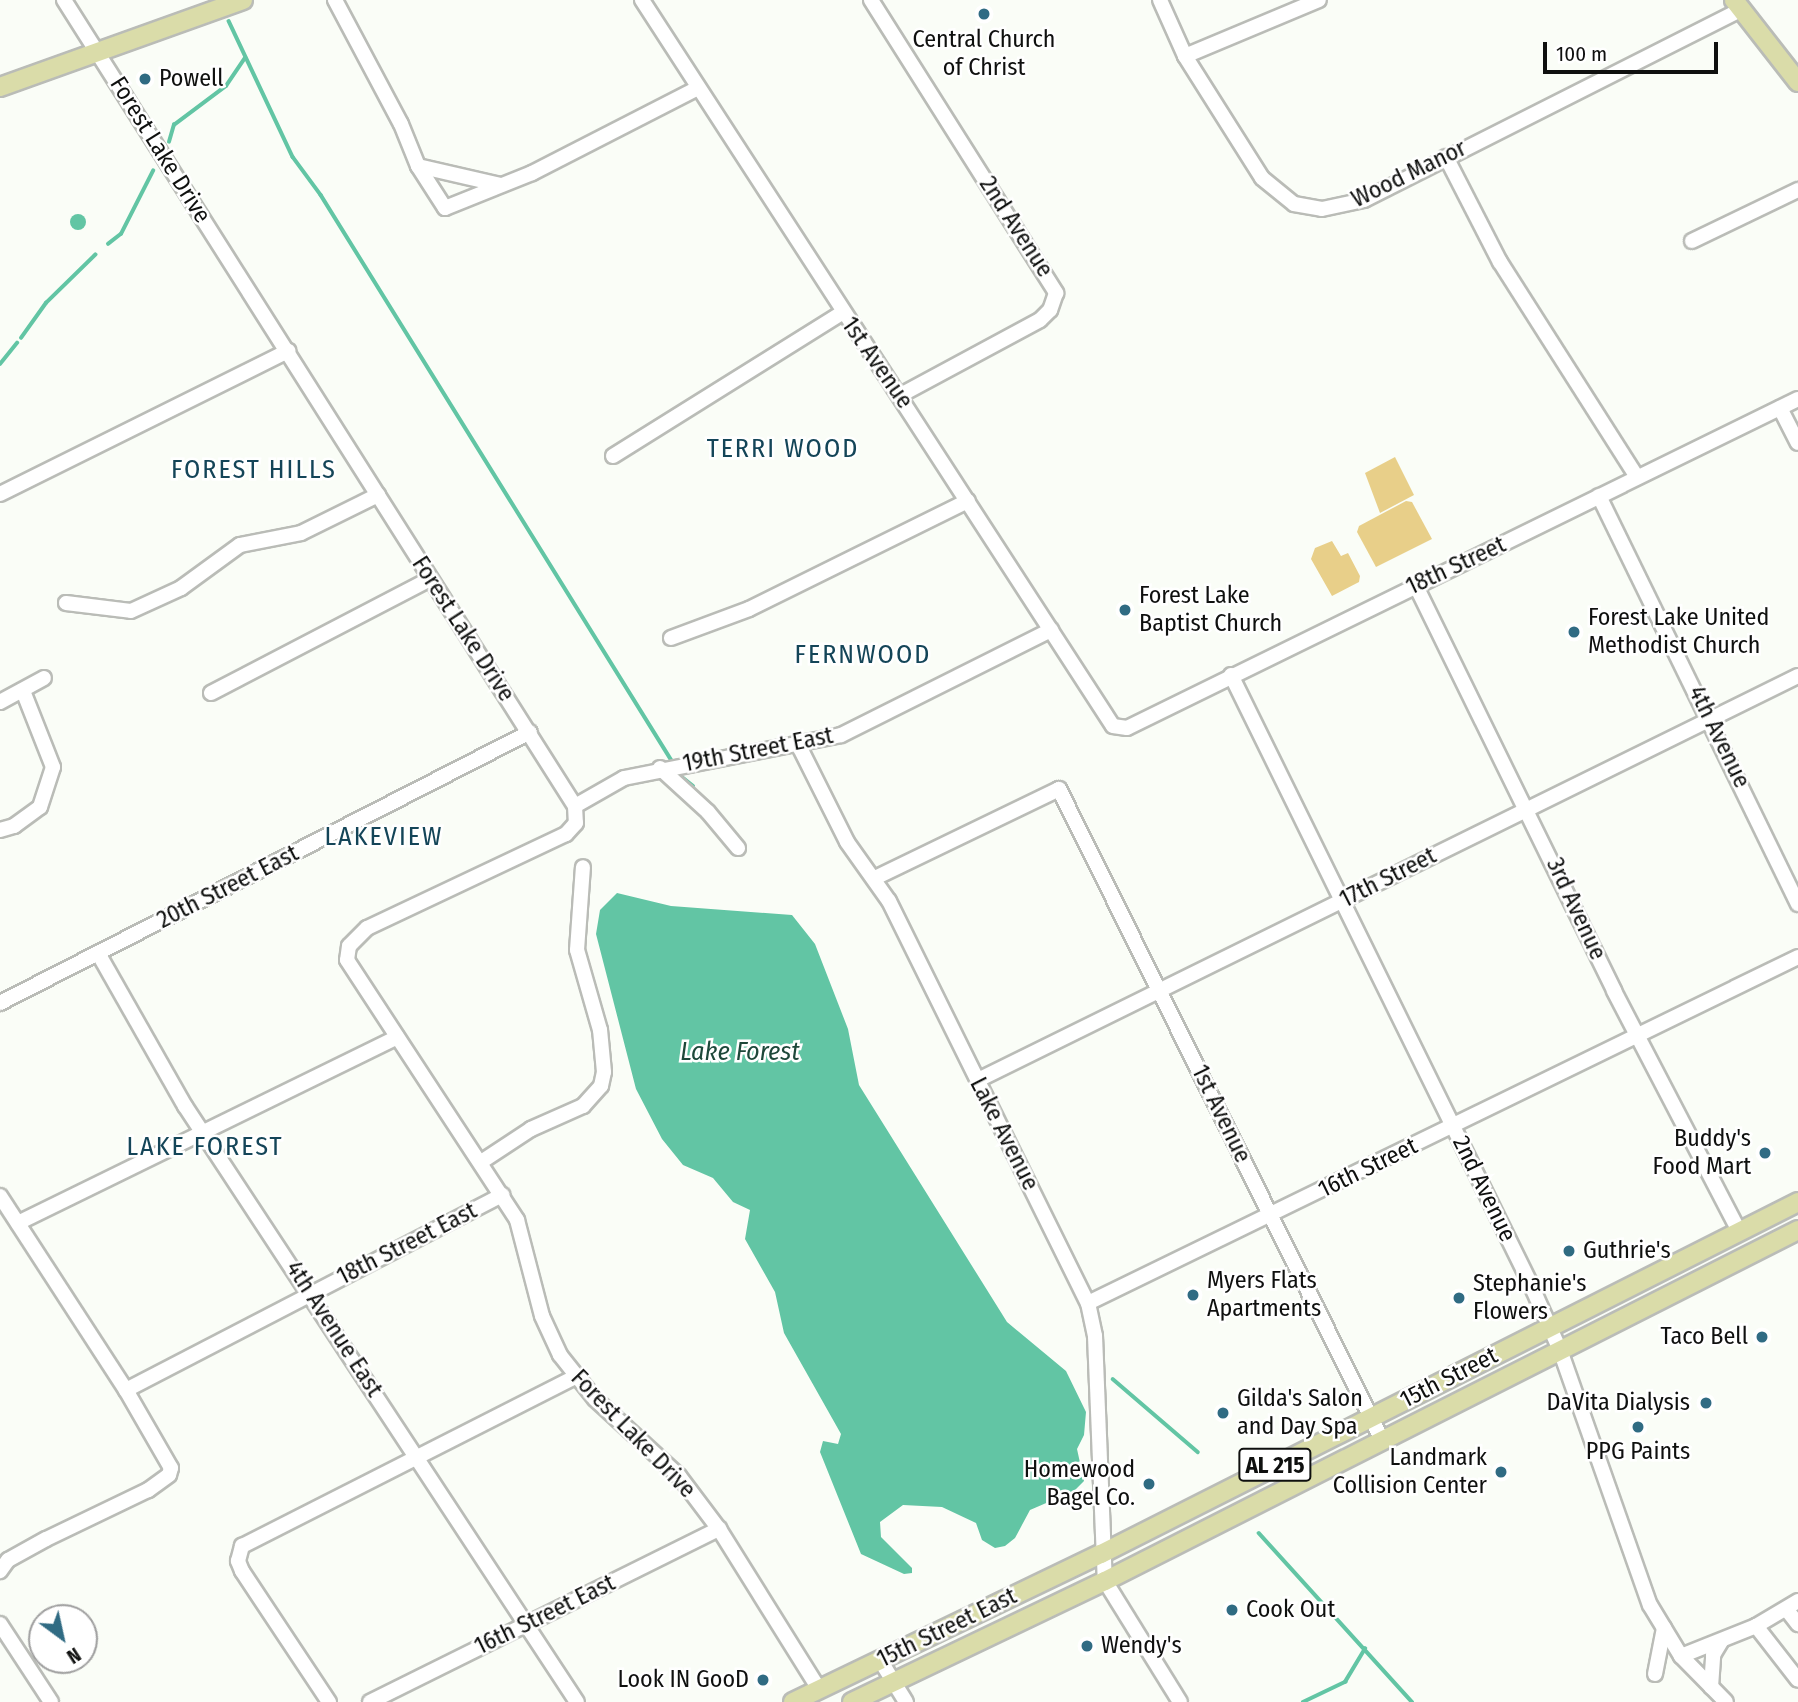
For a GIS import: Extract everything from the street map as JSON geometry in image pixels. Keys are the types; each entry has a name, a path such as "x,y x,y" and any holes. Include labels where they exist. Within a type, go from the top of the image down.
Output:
{"main road":[{"path":"0,87 243,0"},
{"path":"1737,5 1798,82"},
{"name":"15th Street","path":"1101,1554 1798,1202"},
{"name":"15th Street","path":"1105,1581 1798,1230"},
{"name":"15th Street East","path":"793,1702 823,1696 880,1660 1101,1554"},
{"name":"15th Street East","path":"852,1702 1105,1581"}],"street":[{"name":"Forest Lake Drive","path":"65,0 575,806 576,823 566,834 356,935 349,946 347,960 502,1195 523,1238 542,1316 575,1377 679,1476 719,1529 823,1696"},
{"path":"335,0 401,124 418,166 445,208 500,185 698,88"},
{"name":"1st Avenue","path":"642,0 842,313 901,396 1113,726"},
{"name":"2nd Avenue","path":"871,0 1056,293 1050,310 1040,320 901,396"},
{"name":"Wood Manor","path":"1160,0 1185,56 1262,177 1294,204 1322,209 1350,205 1737,5"},
{"path":"1185,56 1319,0"},
{"path":"1446,157 1500,261 1637,477"},
{"path":"418,166 500,185"},
{"path":"1692,241 1798,190"},
{"path":"613,456 842,313"},
{"path":"0,494 288,351"},
{"name":"18th Street","path":"1113,726 1127,728 1798,399"},
{"path":"1780,408 1798,443"},
{"path":"66,603 131,611 181,588 240,545 301,534 378,495"},
{"name":"4th Avenue","path":"1599,496 1711,720 1798,904"},
{"path":"671,638 749,609 968,501"},
{"path":"211,693 430,579"},
{"name":"3rd Avenue","path":"1416,586 1638,1037 1739,1231"},
{"name":"19th Street East","path":"575,806 624,778 660,768 799,746 855,729 1051,630"},
{"name":"2nd Avenue","path":"1231,675 1550,1327 1650,1605 1681,1656 1726,1702"},
{"name":"17th Street","path":"978,1080 1798,676"},
{"path":"0,702 44,678"},
{"path":"0,830 14,827 40,807 53,767 23,691"},
{"name":"20th Street East","path":"0,1003 530,732"},
{"name":"Lake Avenue","path":"799,746 847,842 877,877 1088,1303 1095,1336 1101,1554 1105,1581"},
{"path":"660,768 708,812 738,848"},
{"name":"1st Avenue","path":"877,877 1059,789 1163,991 1382,1440"},
{"path":"481,1162 531,1129 583,1106 601,1086 600,1030 577,950 583,867"},
{"name":"4th Avenue East","path":"98,953 155,1059 419,1457 577,1702"},
{"name":"16th Street","path":"1088,1303 1798,957"},
{"path":"18,1223 397,1037"},
{"name":"18th Street East","path":"127,1390 502,1195"},
{"path":"0,1196 169,1459 169,1475 8,1560 0,1571"},
{"path":"329,1702 242,1571 237,1562 242,1546 575,1377"},
{"name":"16th Street East","path":"370,1702 719,1529"},
{"path":"1105,1581 1180,1701"},
{"path":"1681,1656 1756,1626 1793,1606 1798,1624"},
{"path":"0,1624 51,1702"},
{"path":"1756,1626 1798,1680"},
{"path":"1656,1674 1664,1628"},
{"path":"1711,1687 1713,1655 1722,1640"},
{"path":"880,1660 906,1702"}],"shaded area":[{"path":"1395,457 1414,495 1380,513 1365,473"},
{"path":"1406,501 1412,502 1432,539 1376,567 1357,532 1359,526"},
{"path":"1332,541 1341,556 1348,553 1360,576 1359,582 1332,596 1311,559 1315,548"}],"water":[{"path":"75,214 81,214 86,222 84,228 75,230 70,225 70,219"},
{"name":"Lake Forest","path":"617,893 671,906 792,915 815,944 848,1029 859,1085 1007,1322 1066,1371 1086,1412 1084,1435 1077,1449 1084,1481 1074,1491 1030,1510 1015,1538 1005,1546 995,1548 982,1540 976,1523 942,1507 903,1505 880,1522 881,1537 912,1568 912,1573 904,1574 861,1554 820,1452 823,1441 838,1444 841,1434 784,1333 775,1292 745,1239 750,1210 733,1202 713,1178 683,1165 662,1139 636,1089 596,934 600,910"}],"waterway":[{"path":"229,21 293,157 321,195 674,764"},
{"path":"169,142 174,125 226,86 245,58"},
{"path":"108,244 121,234 153,171"},
{"path":"21,338 46,303 95,255"},
{"path":"0,364 17,343"},
{"path":"676,772 693,786"},
{"path":"1113,1379 1198,1452"},
{"path":"1259,1533 1412,1702"},
{"path":"1303,1702 1345,1682 1365,1649"}],"place":[{"name":"Central Church of Christ","path":"984,14"},
{"name":"Powell","path":"145,79"},
{"name":"Forest Lake Baptist Church","path":"1125,610"},
{"name":"Forest Lake United Methodist Church","path":"1574,632"},
{"name":"Buddy's Food Mart","path":"1765,1153"},
{"name":"Guthrie's","path":"1569,1251"},
{"name":"Myers Flats Apartments","path":"1193,1295"},
{"name":"Stephanie's Flowers","path":"1459,1298"},
{"name":"Taco Bell","path":"1762,1337"},
{"name":"DaVita Dialysis","path":"1706,1403"},
{"name":"Gilda's Salon and Day Spa","path":"1223,1413"},
{"name":"PPG Paints","path":"1638,1427"},
{"name":"Landmark Collision Center","path":"1501,1472"},
{"name":"Homewood Bagel Co.","path":"1149,1484"},
{"name":"Cook Out","path":"1232,1610"},
{"name":"Wendy's","path":"1087,1646"},
{"name":"Look IN GooD","path":"763,1680"}],"district":[{"name":"TERRI WOOD","path":"783,449"},
{"name":"FOREST HILLS","path":"254,470"},
{"name":"FERNWOOD","path":"863,655"},
{"name":"LAKEVIEW","path":"384,837"},
{"name":"LAKE FOREST","path":"205,1147"}]}
